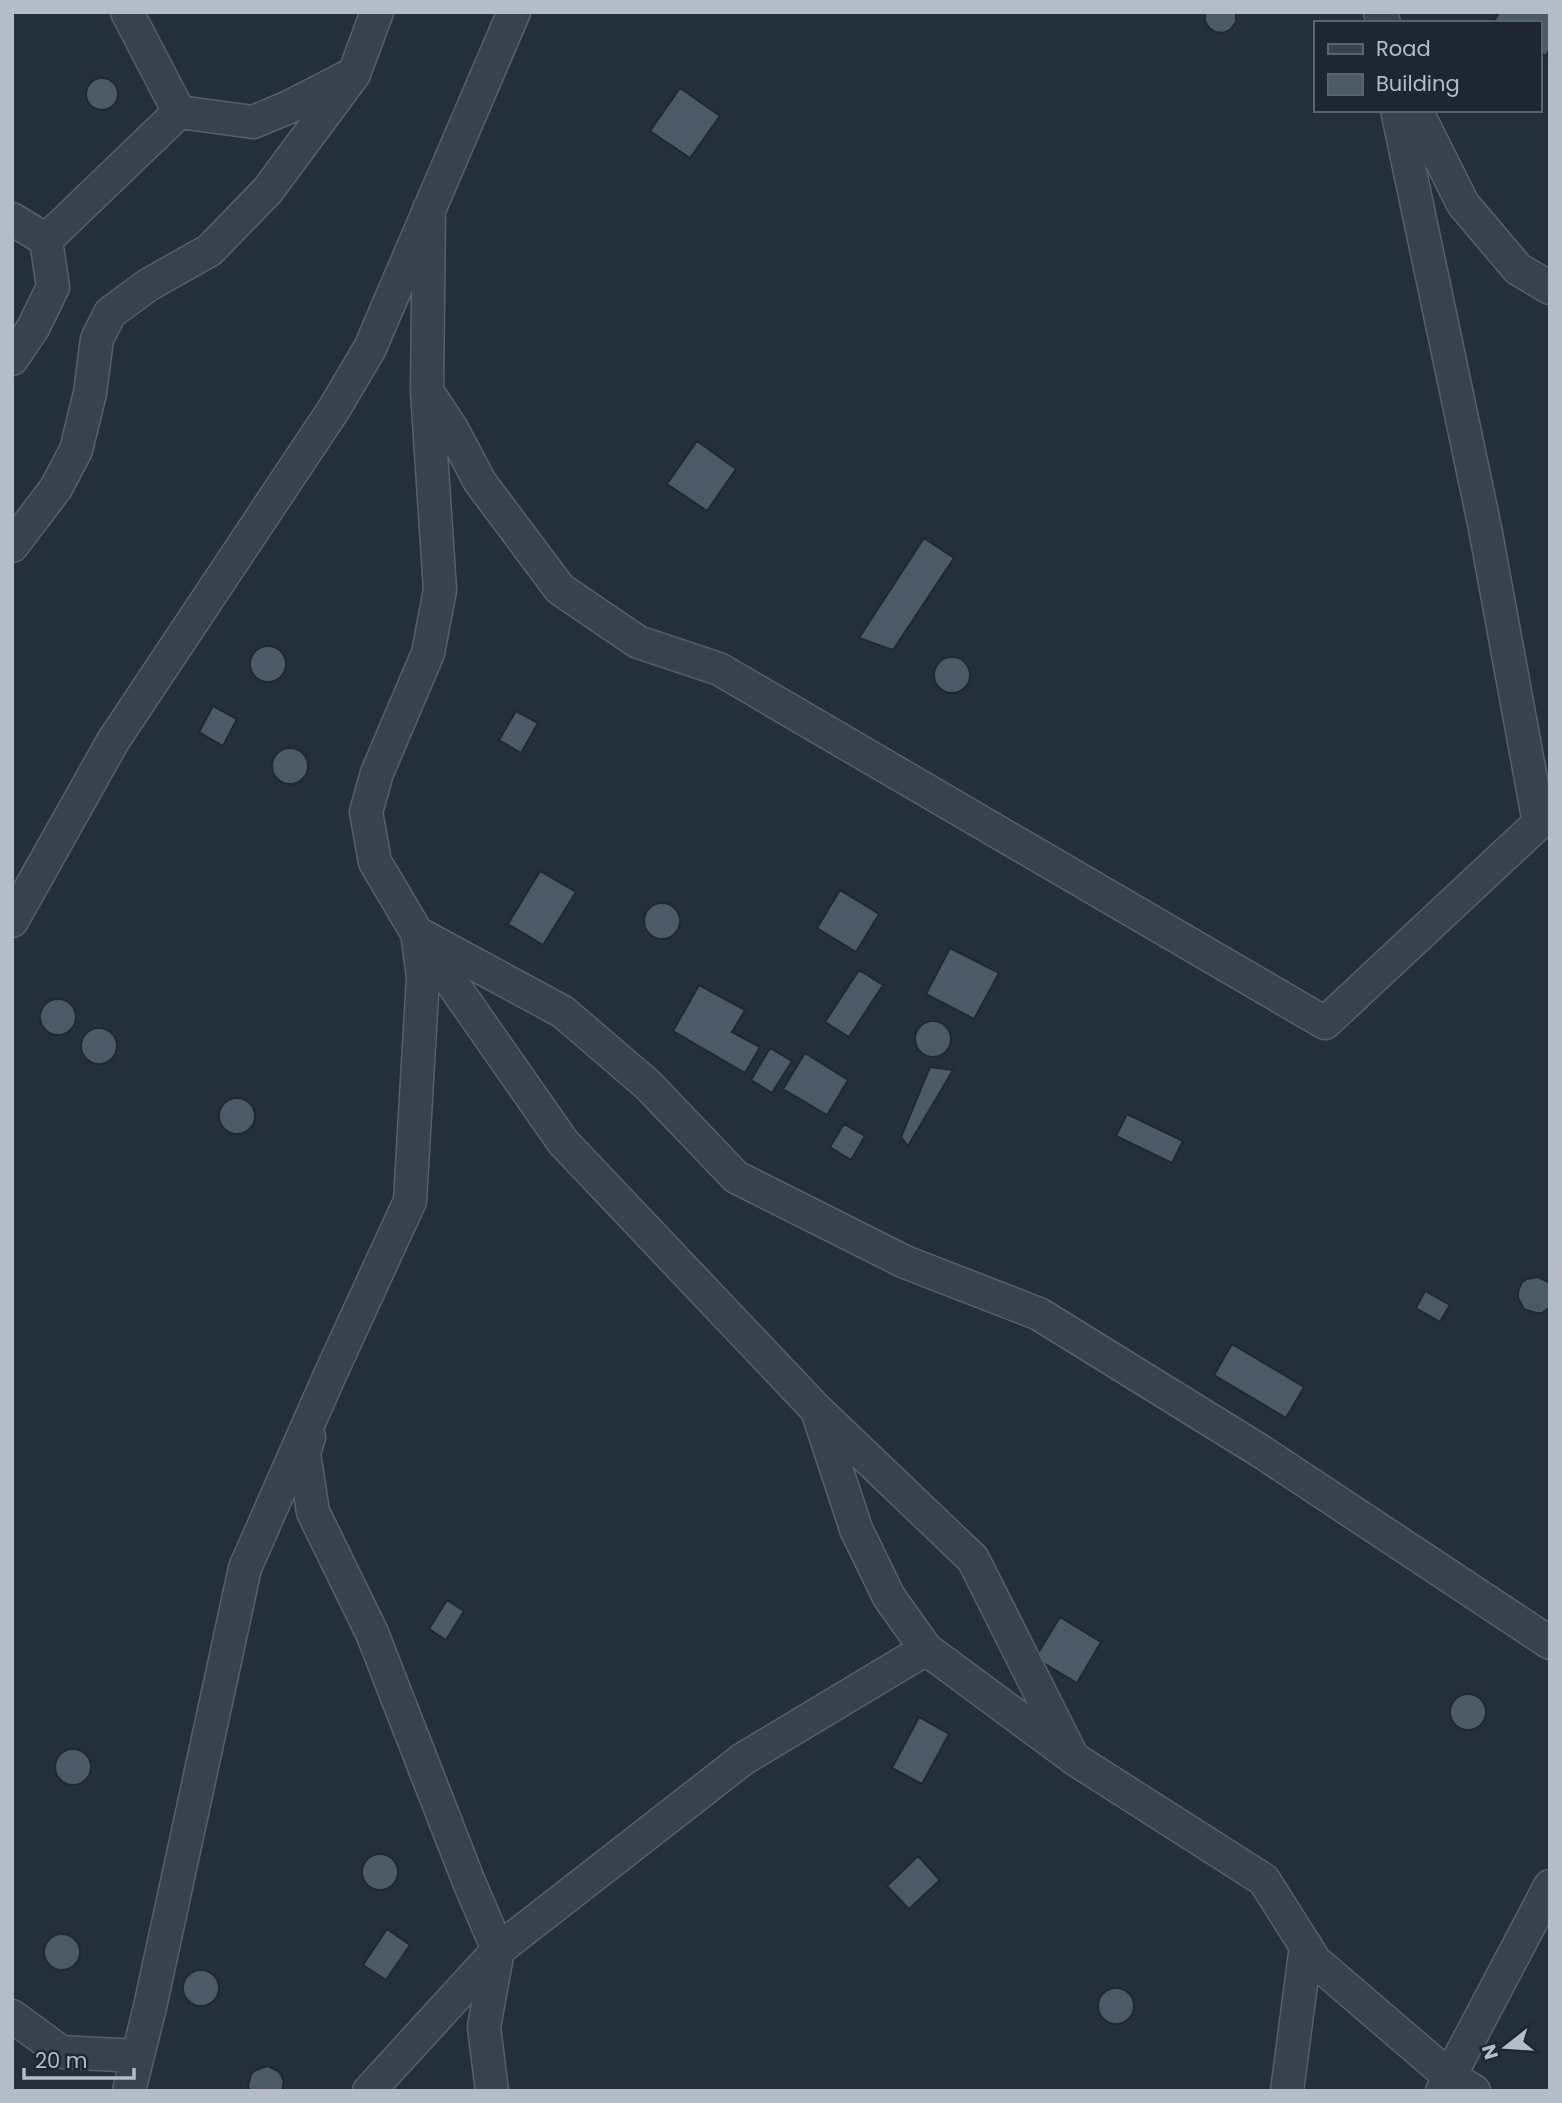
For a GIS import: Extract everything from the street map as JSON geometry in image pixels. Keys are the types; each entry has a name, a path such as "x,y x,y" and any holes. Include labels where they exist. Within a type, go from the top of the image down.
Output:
{"street":[{"path":"127,12 179,112"},
{"path":"12,921 113,741 334,409 370,348 514,12"},
{"path":"12,546 56,488 76,450 90,393 97,339 110,313 148,285 210,250 268,190 354,74 375,14"},
{"path":"179,112 253,122 354,74"},
{"path":"46,240 179,112"},
{"path":"427,391 452,429 480,482 561,589 638,642 719,669 1325,1023 1539,823 1485,528 1397,112"},
{"path":"1417,112 1463,204 1518,269 1550,288"},
{"path":"429,209 427,391 440,590 428,653 377,773 366,812 375,862 417,933 563,1142 816,1409 973,1559 1073,1758"},
{"path":"12,219 46,240 53,287 33,328 12,359"},
{"path":"129,2091 245,1568 410,1201 423,977 417,933"},
{"path":"417,933 563,1012 648,1086 736,1177 905,1262 1039,1314 1262,1452 1550,1643"},
{"path":"329,1377 304,1453 313,1512 372,1633 498,1950 485,2027 492,2091"},
{"path":"816,1409 856,1529 888,1597 926,1649 1073,1758 1264,1880 1315,1961 1455,2086 1550,1886"},
{"path":"369,2091 498,1950 743,1759 926,1649"},
{"path":"1287,2091 1306,1946"},
{"path":"12,2016 61,2052 137,2056"}],"building":[{"path":"1205,12 1236,12 1236,22 1230,30 1216,32 1209,28 1205,21"},
{"path":"1499,12 1550,12 1550,48 1546,56 1541,53 1541,21 1494,21"},
{"path":"102,78 113,83 118,94 113,105 102,110 91,105 86,94 91,83"},
{"path":"680,88 720,116 690,158 650,131"},
{"path":"697,441 736,469 707,511 667,484"},
{"path":"924,538 954,558 893,650 859,638"},
{"path":"268,646 281,651 286,664 281,677 268,682 255,677 250,664 255,651"},
{"path":"952,657 965,662 970,675 965,688 952,693 939,688 934,675 939,662"},
{"path":"213,706 237,719 223,746 199,732"},
{"path":"516,711 538,723 521,753 499,740"},
{"path":"290,748 303,753 308,766 303,779 290,784 277,779 272,766 277,753"},
{"path":"540,871 576,892 543,945 508,924"},
{"path":"840,890 879,914 856,952 817,928"},
{"path":"662,903 675,908 680,921 675,934 662,939 649,934 644,921 649,908"},
{"path":"950,948 999,973 974,1019 926,994"},
{"path":"859,970 883,985 849,1037 825,1022"},
{"path":"699,985 745,1010 732,1032 760,1047 745,1073 673,1031"},
{"path":"58,999 71,1004 76,1017 71,1030 58,1035 45,1030 40,1017 45,1004"},
{"path":"933,1021 946,1026 951,1039 946,1052 933,1057 920,1052 915,1039 920,1026"},
{"path":"99,1028 112,1033 117,1046 112,1059 99,1064 86,1059 81,1046 86,1033"},
{"path":"770,1048 792,1061 772,1093 751,1080"},
{"path":"805,1053 848,1080 827,1115 783,1089"},
{"path":"930,1067 953,1070 908,1146 901,1137"},
{"path":"237,1098 250,1103 255,1116 250,1129 237,1134 224,1129 219,1116 224,1103"},
{"path":"1127,1114 1183,1141 1172,1163 1116,1136"},
{"path":"844,1124 865,1136 851,1160 830,1147"},
{"path":"1538,1277 1550,1283 1550,1307 1542,1313 1524,1309 1518,1298 1522,1282"},
{"path":"1425,1291 1450,1305 1440,1322 1416,1308"},
{"path":"1232,1344 1304,1387 1286,1418 1214,1375"},
{"path":"447,1600 464,1611 446,1640 429,1629"},
{"path":"1060,1617 1101,1642 1077,1683 1035,1658"},
{"path":"1468,1694 1481,1699 1486,1712 1481,1725 1468,1730 1455,1725 1450,1712 1455,1699"},
{"path":"919,1717 949,1734 922,1784 892,1768"},
{"path":"73,1749 85,1755 91,1767 85,1779 73,1785 61,1779 55,1767 61,1755"},
{"path":"380,1854 393,1859 398,1872 393,1885 380,1890 367,1885 362,1872 367,1859"},
{"path":"918,1856 940,1880 909,1909 887,1886"},
{"path":"387,1929 410,1945 386,1980 363,1965"},
{"path":"62,1934 75,1939 80,1952 75,1965 62,1970 49,1965 44,1952 49,1939"},
{"path":"201,1970 213,1976 219,1988 213,2000 201,2006 189,2000 183,1988 189,1976"},
{"path":"1116,1988 1129,1993 1134,2006 1129,2019 1116,2024 1103,2019 1098,2006 1103,1993"},
{"path":"267,2066 281,2075 284,2081 282,2091 250,2091 248,2086 251,2074"}]}
